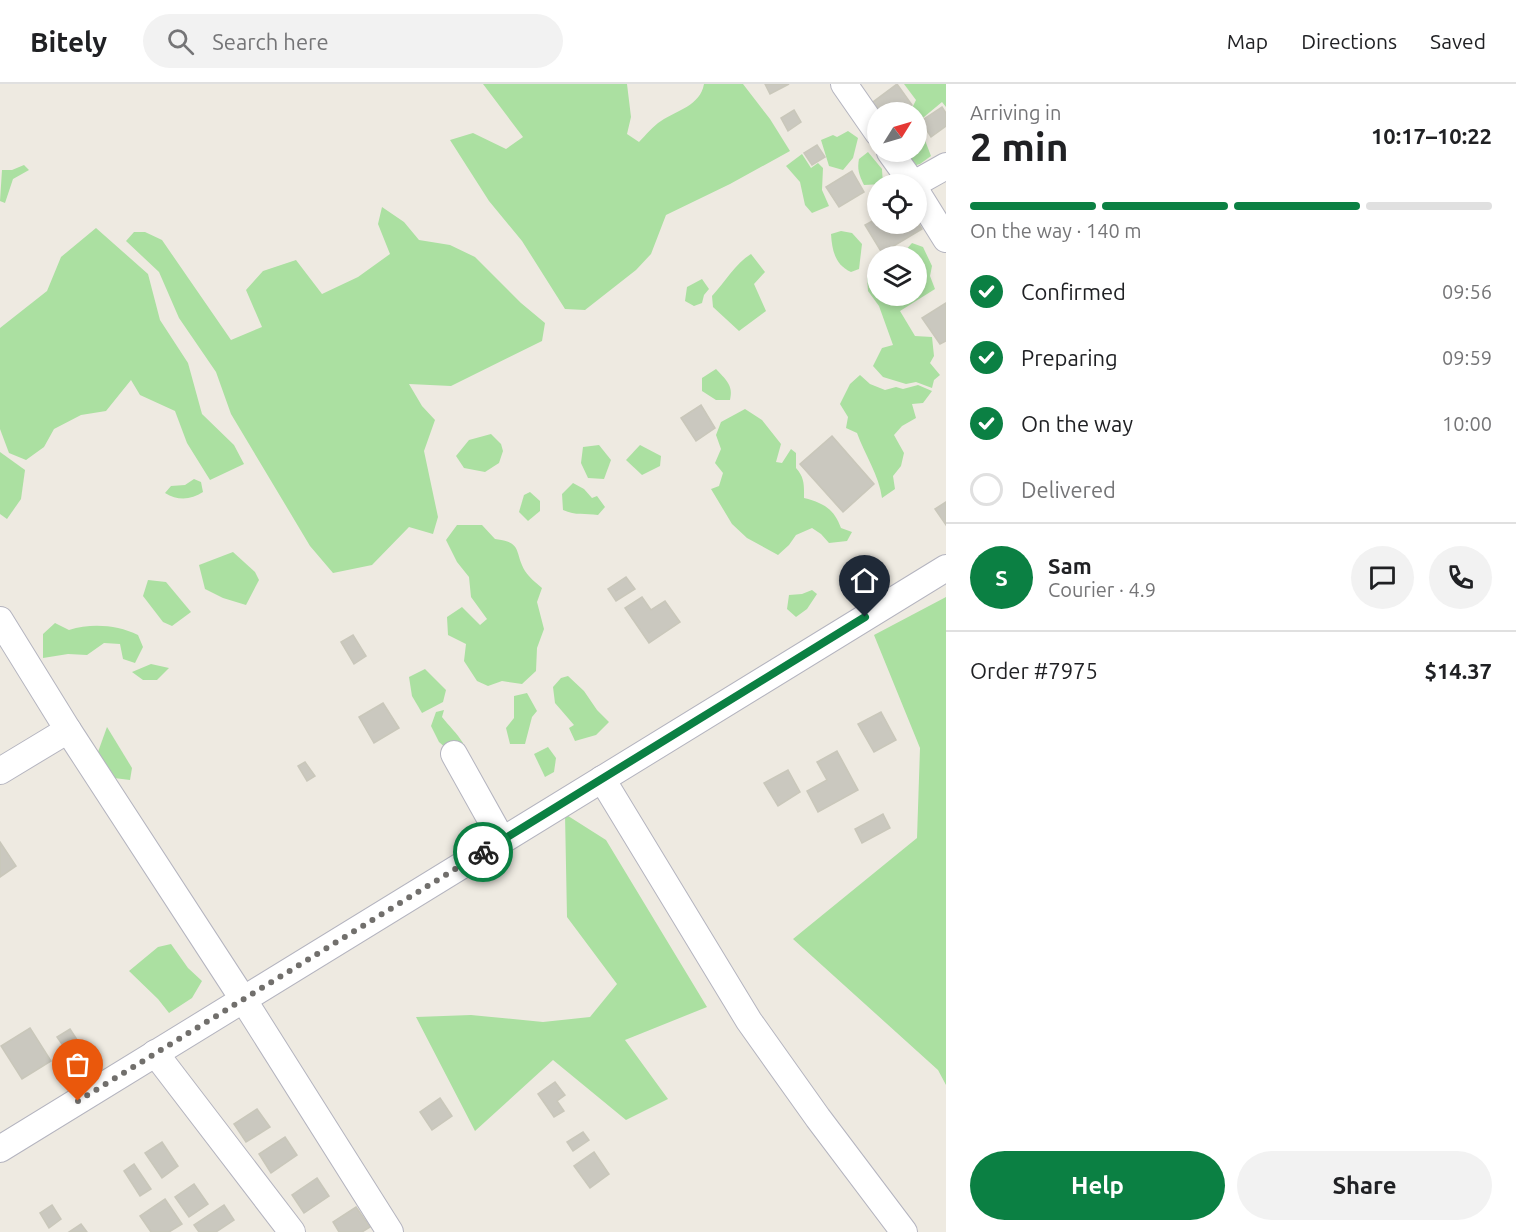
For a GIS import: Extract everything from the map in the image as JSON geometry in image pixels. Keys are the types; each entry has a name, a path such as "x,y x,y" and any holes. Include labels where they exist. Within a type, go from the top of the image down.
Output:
{"street":[{"path":"844,84 867,117"},
{"path":"927,177 946,166"},
{"path":"927,209 946,239"},
{"path":"0,1149 946,568"},
{"path":"0,620 390,1232"},
{"path":"0,771 68,730"},
{"path":"454,754 502,840"},
{"path":"602,779 749,1021 818,1119 904,1232"},
{"path":"155,1053 292,1232"}],"green space":[{"path":"483,84 627,84 631,117 627,134 639,142 658,123 687,107 698,98 704,84 743,84 770,119 790,151 730,184 666,215 651,254 636,270 585,310 565,309 522,241 489,201 450,140 473,133 506,149 523,137"},
{"path":"904,84 946,84 946,107 942,102 927,114 927,102 915,102 916,100"},
{"path":"848,131 858,138 853,158 843,170 829,166 821,140 833,135 837,137"},
{"path":"927,146 931,156 927,159"},
{"path":"867,153 867,162 876,162 882,169 882,174 867,174 867,185 864,185 858,169 859,159"},
{"path":"802,154 811,168 818,163 823,168 822,190 829,206 812,213 805,205 800,182 786,166"},
{"path":"900,162 923,162 920,164 906,168"},
{"path":"24,165 29,170 13,179 5,203 0,201 2,170 12,170"},
{"path":"382,207 404,222 419,240 450,245 475,257 521,303 545,323 542,341 451,386 409,384 422,406 435,420 424,451 438,517 433,534 409,527 372,565 333,573 310,546 231,414 216,372 179,318 159,272 126,241 134,232 145,232 162,240 231,340 262,327 246,290 263,271 296,260 322,294 358,277 390,254 378,224"},
{"path":"96,228 148,274 160,320 188,363 202,414 234,445 244,464 210,480 187,443 175,411 140,395 131,380 106,411 81,415 54,429 44,447 26,460 9,453 0,429 0,328 47,291 61,257"},
{"path":"841,231 852,233 862,244 859,269 851,272 841,265 834,251 831,234"},
{"path":"751,254 765,272 754,284 766,311 739,331 713,307 712,296 735,268"},
{"path":"927,255 932,266 930,276 935,289 927,294"},
{"path":"702,279 709,289 702,303 694,306 685,301 687,287"},
{"path":"879,306 908,306 900,311 915,336 932,337 934,356 930,363 940,375 934,380 932,388 916,382 906,384 883,377 873,366 882,348 893,345"},
{"path":"716,369 730,386 730,400 716,400 702,391 702,378"},
{"path":"860,375 870,384 885,390 918,385 932,391 923,403 912,404 916,418 902,426 894,435 904,453 901,466 893,476 895,489 882,498 875,473 857,433 846,428 848,417 840,404 850,384"},
{"path":"745,409 762,420 781,444 776,462 782,463 791,449 796,453 796,468 804,486 804,498 823,505 835,516 841,528 852,532 847,541 829,543 812,528 796,535 778,555 747,538 732,524 711,489 719,486 723,473 715,463 721,449 716,435 721,422"},
{"path":"491,434 501,444 503,451 499,463 485,472 464,468 456,456 469,440"},
{"path":"599,445 611,460 604,479 588,478 581,463 583,447"},
{"path":"640,445 661,456 660,466 642,475 626,460"},
{"path":"0,452 25,470 21,499 7,519 0,514"},
{"path":"194,479 201,482 203,492 198,495 180,498 165,493 171,486 185,485"},
{"path":"573,483 584,489 592,498 597,496 605,507 598,515 576,514 563,510 562,494"},
{"path":"530,492 540,501 540,511 528,521 519,512 524,495"},
{"path":"457,525 482,525 495,539 514,545 525,571 542,588 537,602 544,629 537,648 536,671 522,684 502,681 488,686 477,681 464,661 466,644 448,635 447,617 462,607 480,625 487,619 471,597 469,577 457,562 446,540"},
{"path":"233,552 255,572 259,580 246,605 223,598 205,589 199,565"},
{"path":"148,580 166,582 191,612 172,626 163,622 143,596"},
{"path":"812,590 817,594 807,609 796,617 787,609 789,595"},
{"path":"946,597 946,1085 938,1070 793,939 917,838 920,748 874,635"},
{"path":"55,623 69,630 95,626 122,629 138,635 143,647 135,663 123,659 120,644 104,643 87,655 68,654 43,658 43,634"},
{"path":"151,664 169,668 157,680 143,680 132,672"},
{"path":"425,669 446,690 443,702 422,713 412,696 409,677"},
{"path":"568,676 584,691 597,710 609,722 596,735 575,741 569,728 574,725 555,703 553,687 561,678"},
{"path":"527,693 537,711 532,717 525,744 510,744 506,728 514,718 514,696"},
{"path":"444,710 442,717 463,743 447,749 439,742 431,726 436,712"},
{"path":"107,727 132,768 130,780 106,777 94,763"},
{"path":"548,747 556,758 554,772 545,777 534,754"},
{"path":"565,814 606,840 707,1007 625,1040 668,1099 626,1120 553,1060 475,1131 416,1017 471,1015 543,1022 590,1017 617,984 567,917"},
{"path":"171,944 188,968 202,981 192,998 169,1013 129,971 158,947"}],"building":[{"path":"765,84 789,84 770,94"},
{"path":"897,84 910,102 873,102"},
{"path":"942,107 946,113 946,126 931,137 927,131 927,117"},
{"path":"794,110 801,122 788,131 781,118"},
{"path":"817,145 825,157 812,165 804,153"},
{"path":"852,171 864,192 839,207 826,187"},
{"path":"870,234 914,234 894,246 878,246"},
{"path":"946,303 946,341 940,344 922,318"},
{"path":"701,405 715,428 696,441 681,418"},
{"path":"832,436 874,484 843,512 800,464"},
{"path":"946,502 946,525 935,509"},
{"path":"626,577 635,589 616,601 608,589"},
{"path":"642,597 651,610 665,601 680,622 649,643 625,608"},
{"path":"353,635 366,656 354,664 341,642"},
{"path":"383,703 399,728 374,743 359,717"},
{"path":"881,712 896,740 874,752 858,724"},
{"path":"837,751 858,790 818,812 807,791 827,780 817,762"},
{"path":"305,762 315,776 307,781 298,766"},
{"path":"788,770 800,792 778,806 764,783"},
{"path":"883,814 890,828 862,843 855,829"},
{"path":"0,842 16,866 0,877"},
{"path":"30,1028 51,1061 22,1079 1,1046"},
{"path":"70,1029 85,1052 73,1060 57,1037"},
{"path":"555,1082 565,1095 557,1101 564,1111 554,1117 538,1094"},
{"path":"440,1098 452,1116 432,1130 420,1112"},
{"path":"257,1109 270,1127 246,1142 234,1124"},
{"path":"583,1132 589,1140 573,1151 567,1142"},
{"path":"285,1137 297,1155 271,1173 259,1154"},
{"path":"162,1142 178,1166 162,1178 145,1153"},
{"path":"594,1152 609,1174 590,1188 574,1166"},
{"path":"134,1164 151,1189 140,1196 124,1171"},
{"path":"317,1178 329,1196 304,1213 292,1195"},
{"path":"194,1184 208,1204 189,1217 175,1197"},
{"path":"165,1199 182,1224 169,1232 151,1232 140,1216"},
{"path":"52,1205 61,1219 49,1228 40,1213"},
{"path":"224,1205 234,1220 216,1232 199,1232 194,1225"},
{"path":"356,1207 370,1227 362,1232 339,1232 333,1222"},
{"path":"81,1224 87,1232 69,1232"}],"way so far":[{"path":"78,1101 483,852"}],"route":[{"path":"483,852 865,617"}]}
